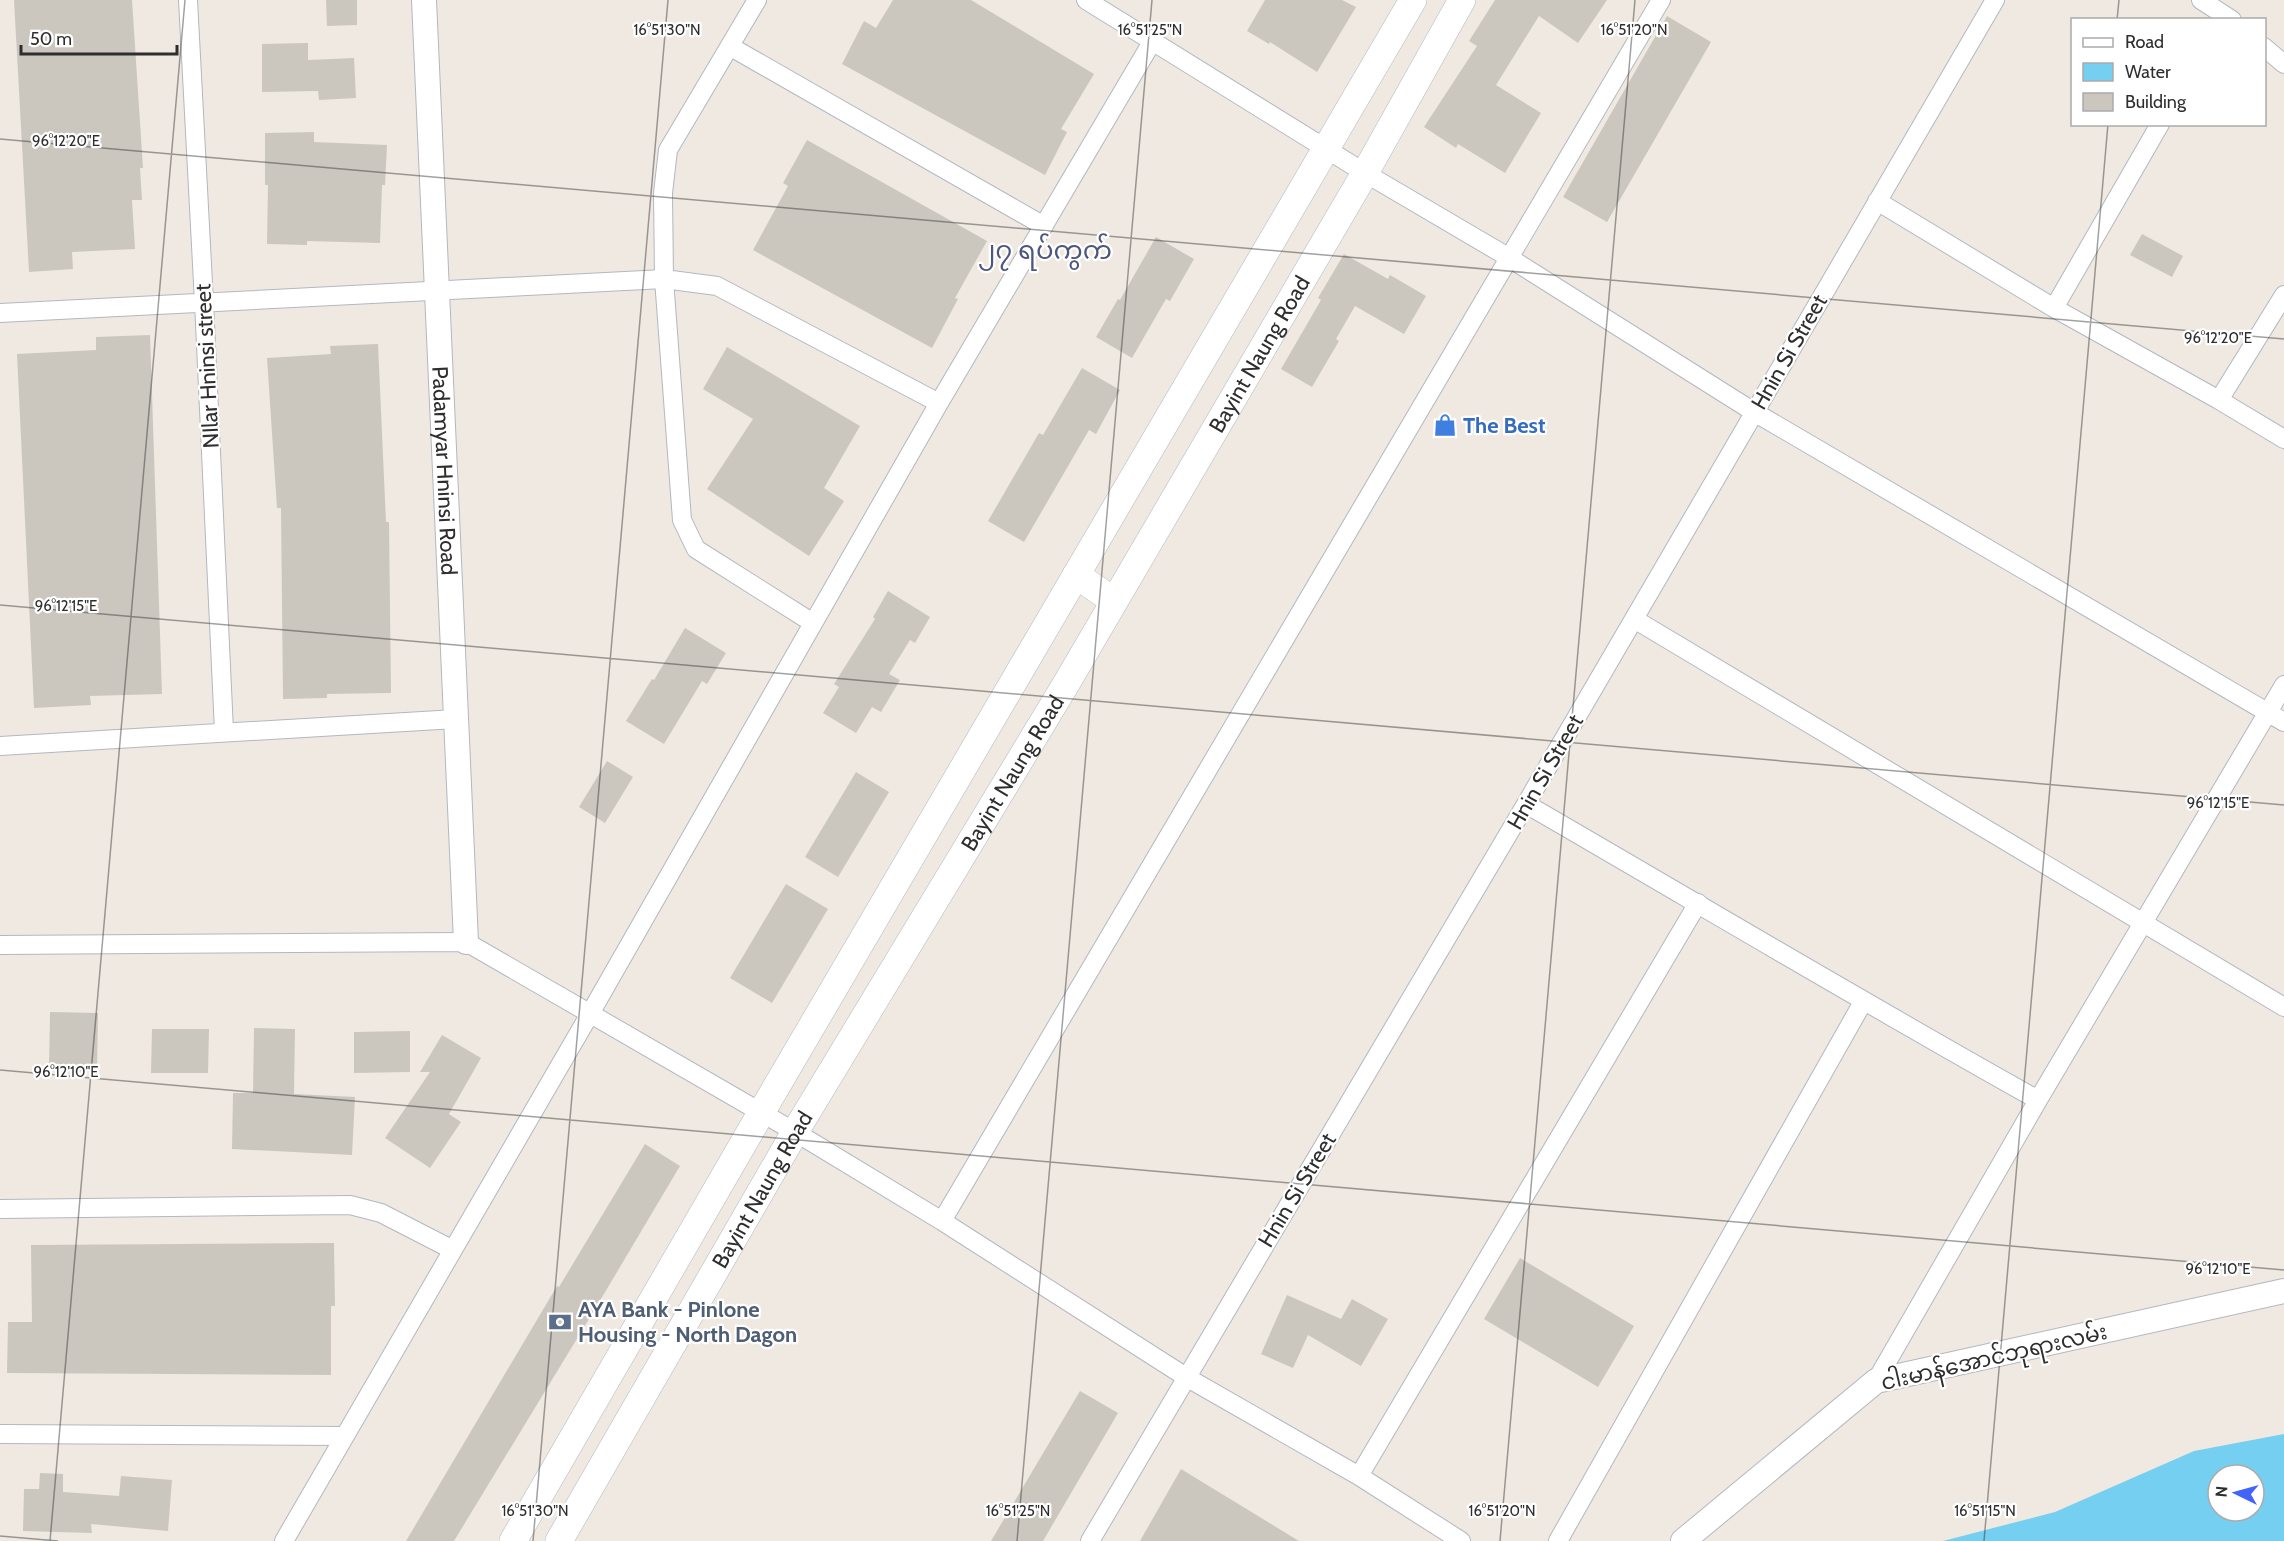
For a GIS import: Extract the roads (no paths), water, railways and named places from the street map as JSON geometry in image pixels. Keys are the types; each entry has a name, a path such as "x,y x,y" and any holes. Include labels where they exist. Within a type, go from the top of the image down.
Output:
{"main road":[{"name":"Bayint Naung Road","path":"513,1541 1413,0"},
{"name":"Bayint Naung Road","path":"559,1541 795,1132 1114,601 1365,173 1462,0"},
{"path":"1076,575 1114,601"}],"street":[{"name":"NIlar Hninsi street","path":"188,0 224,731"},
{"name":"Padamyar Hninsi Road","path":"424,0 466,942"},
{"path":"757,0 668,150 663,193 664,279 682,520 696,549 813,623"},
{"path":"1086,0 1365,173 1508,257 1755,412 2276,717"},
{"path":"942,1221 1661,0"},
{"name":"Hnin Si Street","path":"1090,1541 1526,804 1995,0"},
{"path":"2201,0 2226,18"},
{"path":"284,1541 591,1012 939,404 1152,42"},
{"path":"730,47 1044,226"},
{"path":"2266,48 2284,64"},
{"path":"2054,308 2159,126"},
{"path":"1877,201 2054,308 2284,439"},
{"path":"0,314 664,279 717,285 939,404"},
{"path":"2219,400 2284,295"},
{"path":"1634,618 2284,1007"},
{"path":"1876,1381 2143,922 2276,717 2284,685"},
{"path":"0,746 456,719"},
{"path":"1526,804 1863,1002 2038,1100"},
{"path":"1359,1476 1698,903"},
{"path":"0,945 466,942 591,1012 795,1132 942,1221 1186,1377 1359,1476 1461,1541"},
{"path":"1558,1541 1863,1002"},
{"path":"0,1209 350,1205 381,1212 453,1250"},
{"name":"ငါးမာန်အောင်ဘုရားလမ်း","path":"1683,1541 1876,1381 2284,1291"},
{"path":"0,1434 345,1436"}],"water":[{"path":"2284,1434 2284,1541 1943,1541 2055,1512 2194,1451"}],"place":[{"name":"The Best","path":"1445,425"},
{"name":"AYA Bank - Pinlone Housing - North Dagon","path":"560,1322"}],"district":[{"name":"၂၇ ရပ်ကွက်","path":"1045,250"}]}
